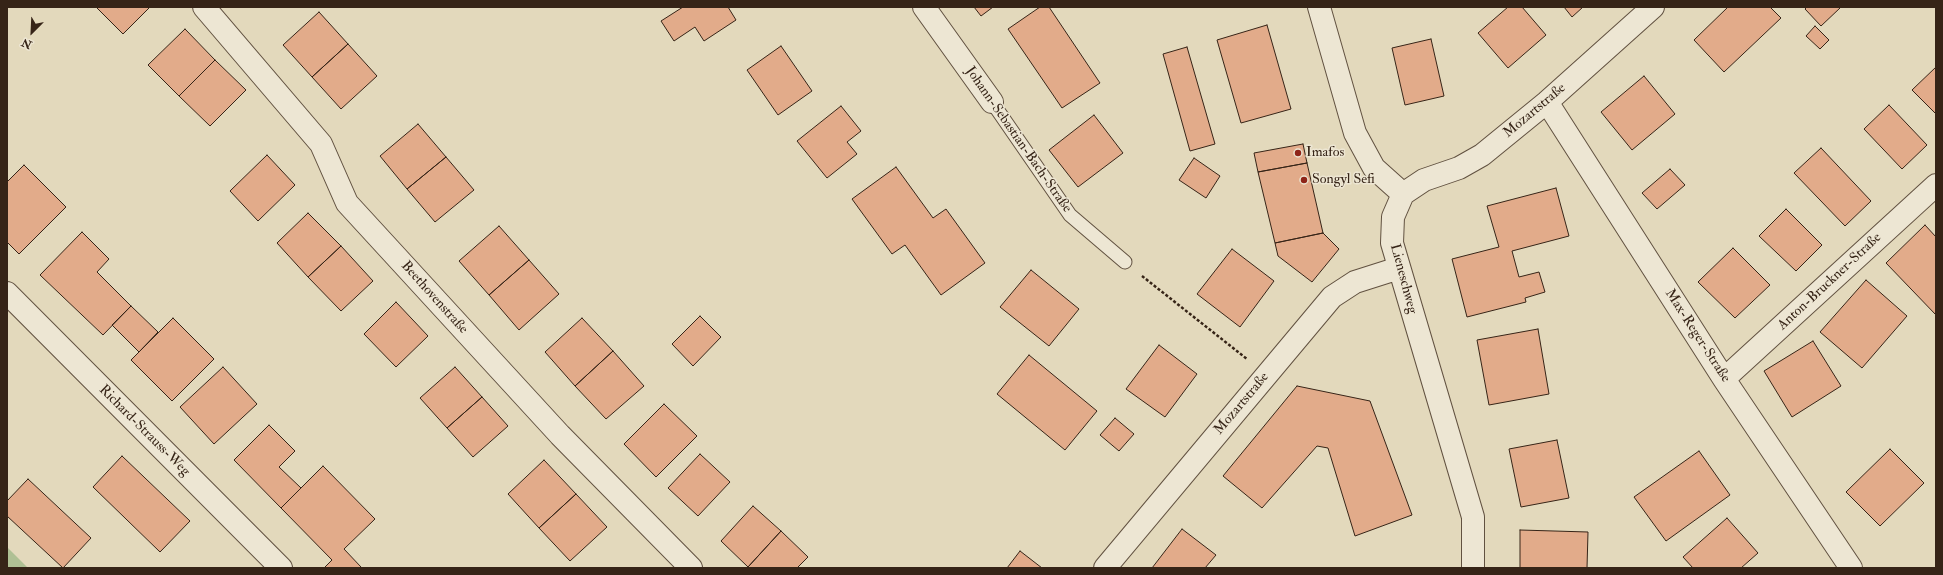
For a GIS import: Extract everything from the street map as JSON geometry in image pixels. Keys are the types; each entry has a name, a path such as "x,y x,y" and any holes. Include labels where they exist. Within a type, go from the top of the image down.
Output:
{"street":[{"name":"Beethovenstraße","path":"204,7 321,144 347,203 560,435 691,568"},
{"name":"Johann-Sebastian-Bach-Straße","path":"924,7 992,102"},
{"path":"1319,7 1355,134 1374,168 1403,194"},
{"name":"Mozartstraße","path":"1403,194 1424,180 1459,168 1482,155 1547,102 1653,7"},
{"name":"Max-Reger-Straße","path":"1547,102 1724,379 1851,568"},
{"name":"Anton-Bruckner-Straße","path":"1724,379 1936,185"},
{"name":"Lieneschweg","path":"1403,194 1393,217 1392,243 1473,517 1473,568"},
{"name":"Mozartstraße","path":"1105,568 1332,297 1355,282 1399,268"},
{"name":"Richard-Strauss-Weg","path":"7,293 280,568"}],"lane":[{"name":"Johann-Sebastian-Bach-Straße","path":"992,102 1070,215 1125,262"}],"path":[{"path":"1125,262 1267,375"}],"green space":[{"path":"7,547 28,568 7,568"}],"building":[{"path":"96,7 150,7 123,34"},
{"path":"683,7 728,7 736,20 704,41 695,27 674,41 661,21"},
{"path":"974,7 993,7 981,16"},
{"path":"1040,7 1049,7 1100,83 1062,108 1008,29"},
{"path":"1508,7 1522,7 1546,35 1508,68 1478,33"},
{"path":"1564,7 1583,7 1572,17"},
{"path":"1728,7 1770,7 1781,18 1724,72 1694,40"},
{"path":"1807,7 1840,8 1821,26 1805,9"},
{"path":"319,12 348,44 312,77 283,45"},
{"path":"1267,25 1291,109 1241,123 1217,40"},
{"path":"1815,26 1829,40 1820,49 1806,36"},
{"path":"185,29 215,60 179,96 148,65"},
{"path":"1431,39 1444,96 1405,105 1392,48"},
{"path":"348,44 377,76 341,109 312,77"},
{"path":"781,46 812,91 778,115 747,70"},
{"path":"1187,47 1215,144 1190,151 1163,54"},
{"path":"215,60 246,90 210,126 179,96"},
{"path":"1936,67 1936,114 1912,90"},
{"path":"1644,76 1675,114 1632,150 1601,112"},
{"path":"1889,105 1927,145 1902,169 1864,129"},
{"path":"841,106 861,131 847,142 857,154 827,178 797,141"},
{"path":"1094,115 1123,153 1078,187 1049,150"},
{"path":"418,124 446,157 407,189 380,156"},
{"path":"1303,144 1307,163 1258,172 1254,153"},
{"path":"1821,148 1871,201 1845,226 1794,173"},
{"path":"267,155 295,185 258,221 230,191"},
{"path":"446,157 474,190 435,222 407,189"},
{"path":"1194,158 1220,176 1206,198 1179,180"},
{"path":"1307,163 1323,233 1275,243 1258,172"},
{"path":"24,165 66,207 19,254 7,242 7,182"},
{"path":"896,167 933,218 946,209 985,263 941,295 905,245 892,254 852,199"},
{"path":"1670,169 1685,185 1657,209 1642,193"},
{"path":"1556,188 1569,236 1512,251 1519,277 1539,272 1545,292 1525,298 1526,302 1467,317 1452,259 1499,247 1487,206"},
{"path":"1786,209 1822,245 1796,271 1759,236"},
{"path":"308,213 341,246 308,277 277,243"},
{"path":"1925,225 1936,237 1936,315 1886,263"},
{"path":"499,226 529,260 489,295 459,261"},
{"path":"82,232 109,259 97,272 131,306 103,335 40,275"},
{"path":"1323,233 1339,249 1312,282 1278,256 1275,243"},
{"path":"341,246 373,281 341,311 308,277"},
{"path":"1733,248 1770,285 1735,318 1698,282"},
{"path":"1232,249 1274,281 1240,327 1197,294"},
{"path":"529,260 559,294 519,330 489,295"},
{"path":"1031,270 1079,309 1049,346 1000,307"},
{"path":"1866,280 1907,316 1862,368 1820,332"},
{"path":"396,302 428,336 396,367 364,334"},
{"path":"131,306 158,332 139,352 112,325"},
{"path":"700,316 721,337 693,366 672,344"},
{"path":"173,318 214,359 172,401 131,360"},
{"path":"582,318 613,351 575,386 545,352"},
{"path":"1538,329 1549,394 1489,405 1477,340"},
{"path":"1813,341 1841,386 1792,417 1764,371"},
{"path":"1159,345 1197,374 1165,417 1126,389"},
{"path":"613,351 644,386 606,419 575,386"},
{"path":"1029,355 1097,411 1065,450 997,394"},
{"path":"223,367 257,404 214,444 180,407"},
{"path":"455,367 482,397 447,428 420,398"},
{"path":"1297,386 1370,401 1412,515 1355,536 1328,448 1317,446 1262,508 1223,476"},
{"path":"482,397 508,426 473,457 447,428"},
{"path":"664,404 697,436 656,477 624,444"},
{"path":"1115,418 1134,434 1119,451 1100,435"},
{"path":"269,425 295,451 279,467 301,488 281,508 234,460"},
{"path":"1557,440 1569,498 1521,507 1509,449"},
{"path":"1890,449 1924,483 1880,526 1846,492"},
{"path":"1699,451 1730,495 1666,541 1634,497"},
{"path":"700,454 730,482 698,516 668,488"},
{"path":"122,456 190,521 160,552 93,487"},
{"path":"544,460 576,494 539,528 508,494"},
{"path":"323,466 375,519 344,549 361,567 360,568 326,568 325,567 332,560 281,508"},
{"path":"28,479 91,538 63,568 7,516 7,501"},
{"path":"576,494 607,527 570,561 539,528"},
{"path":"753,506 781,531 748,567 721,541"},
{"path":"1727,518 1758,553 1741,568 1693,568 1683,557"},
{"path":"1182,529 1216,555 1205,568 1152,568"},
{"path":"1520,530 1588,532 1587,568 1520,568"},
{"path":"781,531 808,557 797,568 748,567"},
{"path":"1020,551 1042,568 1007,568"}],"place":[{"name":"Imafos","path":"1298,153"},
{"name":"Songyl Sefi","path":"1304,180"}]}
